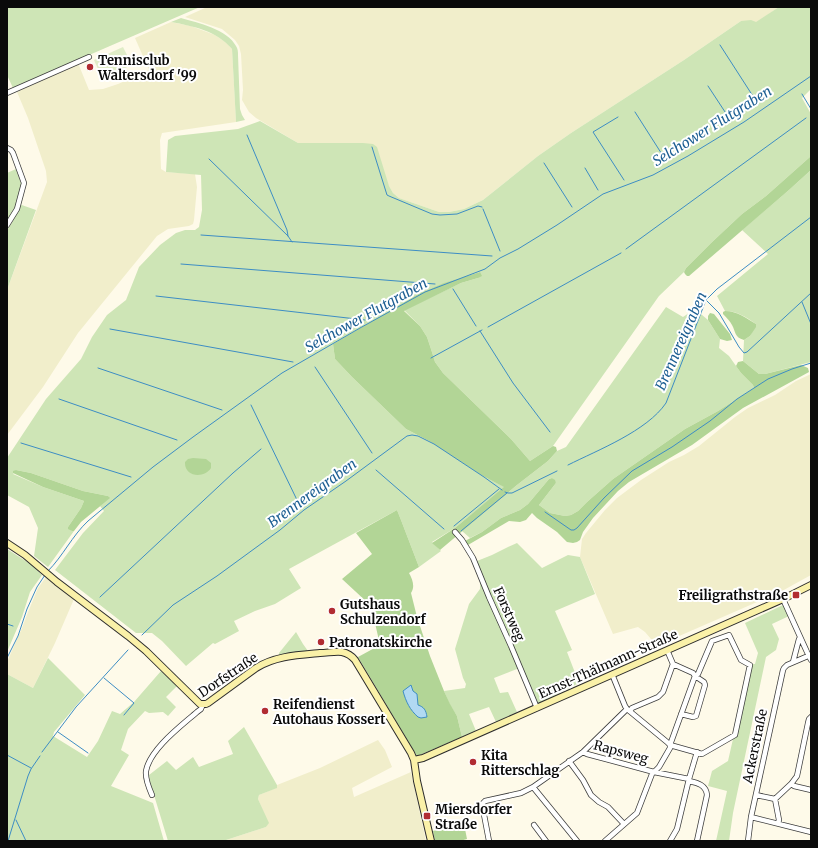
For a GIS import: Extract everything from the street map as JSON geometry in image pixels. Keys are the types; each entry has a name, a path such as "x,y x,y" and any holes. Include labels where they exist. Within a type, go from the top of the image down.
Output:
{"street":[{"path":"7,93 89,57"},
{"path":"7,148 13,153 24,184 17,209 9,218 7,225"},
{"name":"Forstweg","path":"455,532 462,540 473,558 537,708"},
{"path":"7,543 25,555 137,643 196,701 203,704"},
{"name":"Ernst-Thälmann-Straße","path":"414,760 423,758 810,588"},
{"path":"783,599 810,658 793,662"},
{"path":"605,841 637,813 650,777 659,767 670,748 670,745 695,676 698,674 711,642 729,635 741,660 750,665 735,735 702,754 670,745 629,710 625,706 612,674"},
{"name":"Ackerstraße","path":"748,841 751,817 783,670 793,662 800,638"},
{"path":"667,650 673,664 692,673 704,682 705,685 696,716 693,717 681,714"},
{"name":"Dorfstraße","path":"152,796 146,777 146,771 153,756 165,741 201,709 203,704 208,703 251,671 268,662 276,659 309,654 337,652 346,653 355,660 414,760"},
{"path":"489,841 482,804 485,801 521,793 533,787 583,752 629,710 661,695 673,664"},
{"path":"775,799 797,776 808,723 811,717"},
{"name":"Rapsweg","path":"583,752 701,784 707,791 707,795 697,841"},
{"path":"670,841 677,829 697,752"},
{"path":"414,760 431,841"},
{"path":"569,761 583,780 591,795 608,807 624,824"},
{"path":"791,784 811,790"},
{"path":"533,787 577,841"},
{"path":"756,795 775,799"},
{"path":"775,799 779,820 778,823"},
{"path":"751,817 811,832"},
{"path":"534,825 546,841"}],"shaded area":[{"path":"207,7 779,7 756,23 741,21 684,60 571,133 538,156 483,200 464,209 439,212 399,198 393,193 363,143 298,143 256,118 249,112 242,100 243,90 241,54 239,46 235,40 222,29 185,17"},
{"path":"171,22 191,26 215,35 227,43 232,49 236,122 162,133 160,140 161,169 166,172 195,174 197,187 193,224 168,229 157,236 78,333 43,387 7,435 7,290 47,182 46,171 28,118 17,92 78,63 89,90 103,89 134,77 149,70 135,38"},
{"path":"811,374 811,575 782,591 654,647 651,639 638,627 613,634 580,557 582,539 586,533 617,498 641,480 669,462 699,446 748,408 775,395 796,381"},
{"path":"46,577 74,599 33,688 7,674 7,662 38,588"},
{"path":"378,740 385,750 392,767 352,788 354,797 411,772 426,841 223,841 266,827 268,823 258,799 259,795 276,788 277,785 320,768"}],"green space":[{"path":"7,7 200,7 13,88 7,75"},
{"path":"779,7 811,7 811,89 802,98 811,114 811,156 766,196 742,214 659,296 553,446 530,461 511,439 443,373 435,362 427,337 420,326 404,310 461,283 478,278 480,272 445,283 418,294 333,344 335,359 406,429 429,441 481,475 505,487 455,528 432,542 441,551 419,567 397,510 289,569 301,588 275,604 234,621 239,631 215,644 213,643 186,666 162,641 152,633 136,633 55,570 83,533 104,511 100,506 109,498 108,496 83,491 31,473 16,470 13,474 43,487 84,501 68,527 74,531 48,567 34,556 38,528 29,507 7,495 7,458 46,399 81,359 92,337 107,315 126,300 139,267 160,245 176,233 185,230 195,230 199,227 202,210 201,175 166,172 168,140 175,136 238,129 260,121 298,143 373,144 377,147 389,186 393,193 399,198 439,212 464,209 483,200 538,156 571,133 684,60 741,21 751,20 756,22"},
{"path":"181,18 219,31 232,40 238,49 240,109 245,120 236,122 232,49 219,38 204,30 171,22"},
{"path":"123,47 132,65 102,78 94,60"},
{"path":"811,156 811,170 689,276 685,274 684,272 686,268 711,243 742,214 766,196"},
{"path":"16,169 21,183 21,188 16,203 36,210 7,290 7,230 13,221 7,218 7,173"},
{"path":"811,170 811,362 765,374 759,374 743,361 744,340 750,336 756,324 737,313 725,311 717,296 768,254 742,230"},
{"path":"480,272 482,276 461,283 404,311 420,326 427,337 435,362 443,373 511,439 530,461 553,446 556,447 557,451 548,461 440,550 432,543 455,528 504,487 481,475 429,441 406,429 335,359 333,344 418,294 444,283"},
{"path":"666,307 683,317 695,309 708,320 720,339 719,348 729,356 754,388 718,411 685,429 613,479 578,511 571,515 565,516 550,513 539,505 556,483 552,478 549,479 528,504 520,510 501,518 482,532 470,538 462,531 548,461 557,451 566,447"},
{"path":"725,311 745,317 756,324 756,327 750,336 744,340 737,336 728,319 723,314"},
{"path":"710,313 714,314 730,334 732,340 727,341 720,339 708,320"},
{"path":"743,361 759,374 765,374 801,365 808,368 809,372 743,408 692,445 629,482 618,491 593,518 583,532 580,540 577,542 567,542 557,532 532,513 526,520 520,522 509,521 468,545 465,541 482,532 501,518 520,510 528,504 549,479 552,478 556,483 539,505 550,513 565,516 571,515 578,511 613,479 685,429 718,411 754,388 736,366 738,362"},
{"path":"188,459 206,459 211,463 211,468 204,474 195,475 191,473 188,471 185,462"},
{"path":"16,470 31,473 83,491 108,496 110,498 81,522 74,531 72,531 68,529 68,527 84,501 43,487 13,473 13,471"},
{"path":"397,510 419,567 409,573 413,583 411,593 417,617 444,691 457,716 462,737 417,756 358,657 380,645 369,604 342,579 372,554 356,533"},
{"path":"517,543 542,568 568,555 580,557 595,594 555,611 572,650 567,652 579,683 537,704 522,667 494,678 500,693 508,692 517,712 496,722 489,707 469,714 476,731 462,737 457,716 444,691 465,688 466,684 455,649 469,604 480,589 480,570 477,561"},
{"path":"7,549 32,565 42,575 30,592 22,617 7,652"},
{"path":"783,605 789,616 772,624 779,639 776,650 766,657 733,813 729,841 716,841 727,791 708,786 712,771 728,761 733,739 737,736 752,664 755,664 758,653 745,623"},
{"path":"296,632 308,651 279,655 279,653"},
{"path":"48,658 85,695 54,732 53,736 87,757 98,741 112,711 120,714 134,702 161,671 177,686 166,697 176,707 168,716 163,712 149,713 145,711 128,729 121,750 129,755 111,786 153,803 164,841 7,841 7,674 33,688"},
{"path":"244,727 277,785 277,788 259,795 258,799 269,823 266,827 223,841 168,841 149,775 167,761 176,770 193,757 199,767 233,754 228,741"},
{"path":"464,824 467,839 460,841 435,841 433,831"}],"water":[{"path":"411,685 413,691 417,694 418,705 424,709 427,717 418,717 407,702 403,691"}],"waterway":[{"path":"720,45 758,104"},
{"name":"Selchower Flutgraben","path":"48,571 88,521 153,467 282,373 425,292 485,269 500,258 518,249 557,225 603,194 653,175 688,156 744,122 811,76"},
{"path":"708,86 731,121"},
{"path":"802,94 811,109"},
{"path":"635,112 665,159"},
{"path":"618,117 593,132 624,180"},
{"path":"626,249 806,118"},
{"path":"247,135 287,230 288,236"},
{"path":"372,147 387,195 432,214 457,214 478,206 482,207"},
{"path":"209,159 288,236 292,242"},
{"path":"544,163 572,207"},
{"path":"585,168 598,190"},
{"path":"483,209 500,251"},
{"name":"Brennereigraben","path":"568,465 635,431 658,413 666,403 706,300 717,289 811,217"},
{"path":"201,235 492,256"},
{"path":"488,327 621,253"},
{"path":"181,264 435,284"},
{"path":"453,289 476,326"},
{"path":"707,301 719,313 744,353 747,352 811,293"},
{"path":"156,296 365,320"},
{"path":"802,302 811,324"},
{"path":"110,329 293,362"},
{"path":"431,358 482,330"},
{"path":"480,331 513,383 550,432"},
{"path":"545,512 571,530 574,530 632,471 672,447 710,421 737,399 768,379 811,363"},
{"path":"315,367 372,453"},
{"path":"98,368 222,410"},
{"path":"59,399 177,440"},
{"path":"251,405 298,502"},
{"name":"Brennereigraben","path":"142,635 173,605 217,576 280,530 304,510 407,436 418,436 434,444 502,490"},
{"path":"21,443 131,477"},
{"path":"100,597 233,473 261,449"},
{"path":"376,470 444,529"},
{"name":"Brennereigraben","path":"505,492 512,493 557,471"},
{"path":"454,526 499,489"},
{"path":"461,531 507,493"},
{"name":"Selchower Flutgraben","path":"7,658 18,636 27,609 37,587 45,575"},
{"path":"7,624 13,626"},
{"name":"Brennereigraben","path":"42,752 76,707 128,650"},
{"path":"104,678 134,703 124,715"},
{"path":"58,732 88,753"},
{"path":"7,755 31,768"},
{"name":"Brennereigraben","path":"8,841 28,776 40,756"},
{"path":"16,820 26,841"}],"place":[{"name":"Tennisclub Waltersdorf '99","path":"90,67"},
{"name":"Freiligrathstraße","path":"796,595"},
{"name":"Gutshaus Schulzendorf","path":"332,611"},
{"name":"Patronatskirche","path":"321,642"},
{"name":"Reifendienst Autohaus Kossert","path":"265,711"},
{"name":"Kita Ritterschlag","path":"473,762"},
{"name":"Miersdorfer Straße","path":"427,816"}]}
